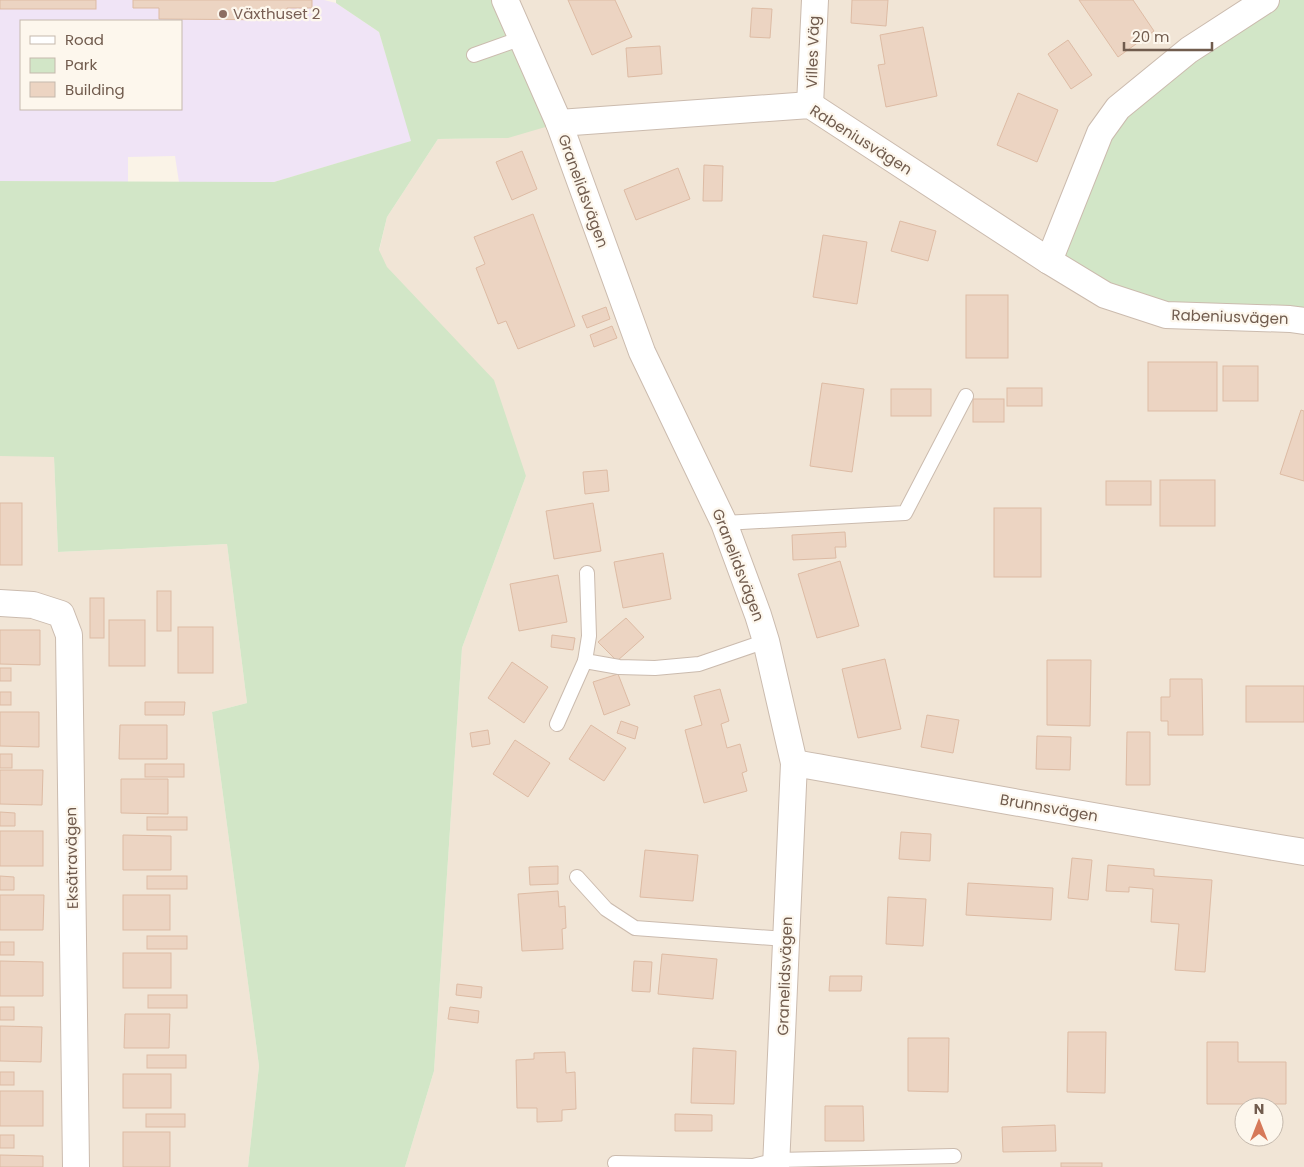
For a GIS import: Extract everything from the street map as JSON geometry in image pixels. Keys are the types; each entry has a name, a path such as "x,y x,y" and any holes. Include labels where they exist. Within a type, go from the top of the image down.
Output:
{"street":[{"name":"Granelidsvägen","path":"505,0 558,123 642,352 724,523 766,641 794,763 777,1163"},
{"name":"Villes Väg","path":"810,105 815,0"},
{"path":"1048,261 1100,133 1118,108 1189,50 1266,0"},
{"name":"Rabeniusvägen","path":"558,123 810,105 1048,261 1104,295 1166,315 1304,321"},
{"name":"Eksätravägen","path":"0,603 33,605 61,614 69,635 76,1167"},
{"name":"Brunnsvägen","path":"794,763 1304,852"}],"lane":[{"path":"474,55 522,38"},
{"path":"724,523 905,513 966,396"},
{"path":"557,724 585,661 588,636 587,573"},
{"path":"585,661 618,667 655,668 699,664 766,641"},
{"path":"578,877 606,909 635,928 786,939"},
{"path":"615,1163 753,1166 777,1163 954,1156"}],"shaded area":[{"path":"96,0 133,0 133,8 159,8 159,19 286,20 287,8 312,8 312,0 336,3 379,32 412,141 274,182 179,182 175,156 128,157 128,182 0,181 0,9 96,9"},
{"path":"505,0 1266,0 1304,321 1304,1167 405,1167 434,1071 462,648 526,476 386,267 379,251 387,217 438,139 508,138"},
{"path":"0,456 54,456 58,552 227,544 247,703 212,712 259,1066 248,1167 0,1167"}],"green space":[{"path":"336,0 505,0 559,123 508,138 438,139 387,217 379,250 387,267 494,380 526,476 462,648 434,1071 405,1167 248,1167 259,1066 212,712 247,703 227,544 58,552 54,457 0,456 0,181 274,182 411,141 379,32 336,3"},
{"path":"1266,0 1304,0 1304,321 1166,315 1049,261 1100,133"}],"building":[{"path":"0,0 96,0 96,9 0,9"},
{"name":"Växthuset 2","path":"133,0 312,0 312,8 287,8 287,20 159,19 159,8 133,8"},
{"path":"568,0 615,0 632,37 592,55"},
{"path":"852,0 888,0 886,26 851,23"},
{"path":"1079,0 1133,0 1154,31 1118,57"},
{"path":"752,8 772,9 770,38 750,37"},
{"path":"923,27 937,96 886,107 878,65 885,64 880,35"},
{"path":"1068,40 1092,75 1071,89 1048,54"},
{"path":"660,46 662,74 628,77 626,48"},
{"path":"1018,93 1058,110 1037,162 997,145"},
{"path":"522,151 537,189 512,200 496,162"},
{"path":"704,165 723,166 722,201 703,201"},
{"path":"678,168 690,199 636,220 624,190"},
{"path":"533,214 575,326 518,349 506,321 498,324 476,268 485,264 474,237"},
{"path":"900,221 936,231 928,261 891,251"},
{"path":"823,235 867,242 857,304 813,297"},
{"path":"966,295 1008,295 1008,358 966,358"},
{"path":"606,307 610,319 587,328 582,316"},
{"path":"612,326 617,338 594,347 590,335"},
{"path":"1148,362 1217,362 1217,411 1148,411"},
{"path":"1223,366 1258,366 1258,401 1223,401"},
{"path":"822,383 864,389 852,472 810,466"},
{"path":"1007,388 1042,388 1042,406 1007,406"},
{"path":"891,389 931,389 931,416 891,416"},
{"path":"973,399 1004,399 1004,422 973,422"},
{"path":"1301,410 1304,411 1304,481 1280,474"},
{"path":"607,470 609,491 585,494 583,472"},
{"path":"1160,480 1215,480 1215,526 1160,526"},
{"path":"1106,481 1151,481 1151,505 1106,505"},
{"path":"0,503 22,503 22,565 0,565"},
{"path":"593,503 601,551 554,559 546,511"},
{"path":"994,508 1041,508 1041,577 994,577"},
{"path":"845,532 846,547 835,547 836,558 793,560 792,535"},
{"path":"663,553 671,599 623,608 614,562"},
{"path":"840,561 859,626 817,638 798,574"},
{"path":"558,575 567,622 519,631 510,584"},
{"path":"157,591 171,591 171,631 157,631"},
{"path":"90,598 104,598 104,638 90,638"},
{"path":"626,618 644,637 617,661 598,642"},
{"path":"109,620 145,620 145,666 109,666"},
{"path":"178,627 213,627 213,673 178,673"},
{"path":"0,630 40,630 40,665 0,664"},
{"path":"552,635 575,638 573,650 551,647"},
{"path":"885,659 901,729 858,738 842,669"},
{"path":"1047,660 1091,660 1090,726 1047,725"},
{"path":"512,662 548,687 524,723 488,698"},
{"path":"0,668 11,668 11,681 0,681"},
{"path":"618,674 630,705 604,715 593,682"},
{"path":"1170,679 1202,679 1203,735 1168,735 1168,721 1161,721 1161,697 1170,697"},
{"path":"1246,686 1304,686 1304,722 1246,722"},
{"path":"720,689 729,721 721,724 727,748 740,744 747,771 742,773 747,791 704,803 685,730 702,725 694,696"},
{"path":"0,692 11,692 11,705 0,705"},
{"path":"145,702 185,702 184,715 145,715"},
{"path":"0,712 39,712 39,747 0,746"},
{"path":"927,715 959,720 953,753 921,747"},
{"path":"621,721 638,727 635,739 617,733"},
{"path":"120,725 167,725 167,759 119,759"},
{"path":"591,725 626,748 604,781 569,759"},
{"path":"488,730 490,744 472,747 470,733"},
{"path":"1127,732 1150,732 1150,785 1126,785"},
{"path":"1037,736 1071,737 1070,770 1036,769"},
{"path":"515,740 550,763 528,797 493,774"},
{"path":"0,754 12,754 12,768 0,768"},
{"path":"145,764 184,764 184,777 145,777"},
{"path":"0,770 43,770 42,805 0,804"},
{"path":"121,779 168,779 168,814 121,813"},
{"path":"0,812 15,813 15,826 0,826"},
{"path":"147,817 187,817 187,830 147,830"},
{"path":"0,831 43,831 43,866 0,866"},
{"path":"901,832 931,834 930,861 899,859"},
{"path":"123,835 171,836 171,870 123,870"},
{"path":"645,850 698,855 693,901 640,897"},
{"path":"1072,858 1092,860 1088,900 1068,898"},
{"path":"1108,865 1154,869 1154,876 1212,880 1205,972 1175,970 1179,924 1151,922 1153,889 1129,887 1129,892 1106,891"},
{"path":"558,866 558,884 530,885 529,867"},
{"path":"0,876 14,877 14,890 0,890"},
{"path":"147,876 187,876 187,889 147,889"},
{"path":"968,883 1053,888 1051,920 966,915"},
{"path":"558,891 559,907 565,906 566,928 562,929 563,949 522,951 518,894"},
{"path":"0,895 44,895 43,930 0,930"},
{"path":"123,895 170,895 170,930 123,930"},
{"path":"888,897 926,899 923,946 886,944"},
{"path":"147,936 187,936 187,949 147,949"},
{"path":"0,942 14,942 14,955 0,955"},
{"path":"123,953 171,953 171,988 123,988"},
{"path":"662,954 717,959 713,999 658,994"},
{"path":"0,961 43,962 43,996 0,996"},
{"path":"634,961 652,962 650,992 632,991"},
{"path":"830,976 862,976 861,991 829,991"},
{"path":"457,984 482,987 481,998 456,995"},
{"path":"148,995 187,995 187,1008 148,1008"},
{"path":"0,1007 14,1007 14,1020 0,1020"},
{"path":"450,1007 479,1011 478,1023 448,1019"},
{"path":"125,1014 170,1014 169,1048 124,1048"},
{"path":"0,1026 42,1027 41,1062 0,1061"},
{"path":"1068,1032 1106,1032 1105,1093 1067,1092"},
{"path":"908,1038 949,1038 948,1092 908,1091"},
{"path":"1207,1042 1238,1042 1238,1062 1286,1062 1286,1104 1284,1104 1284,1097 1234,1097 1234,1104 1207,1104"},
{"path":"693,1048 736,1051 734,1104 691,1103"},
{"path":"565,1052 566,1073 575,1072 576,1109 562,1110 562,1121 537,1122 537,1108 517,1108 516,1060 534,1059 534,1053"},
{"path":"147,1055 186,1055 186,1068 147,1068"},
{"path":"0,1072 14,1072 14,1085 0,1085"},
{"path":"123,1074 171,1074 171,1108 123,1108"},
{"path":"0,1091 43,1091 43,1126 0,1126"},
{"path":"825,1106 863,1106 864,1141 825,1141"},
{"path":"146,1114 185,1114 185,1127 146,1127"},
{"path":"675,1114 712,1115 712,1131 675,1131"},
{"path":"1055,1125 1056,1151 1003,1152 1002,1127"},
{"path":"123,1132 170,1132 170,1167 123,1167"},
{"path":"0,1135 14,1135 14,1148 0,1148"},
{"path":"0,1155 43,1156 43,1167 0,1167"},
{"path":"1061,1163 1102,1163 1102,1167 1061,1167"}],"place":[{"name":"Växthuset 2","path":"223,14"}]}
